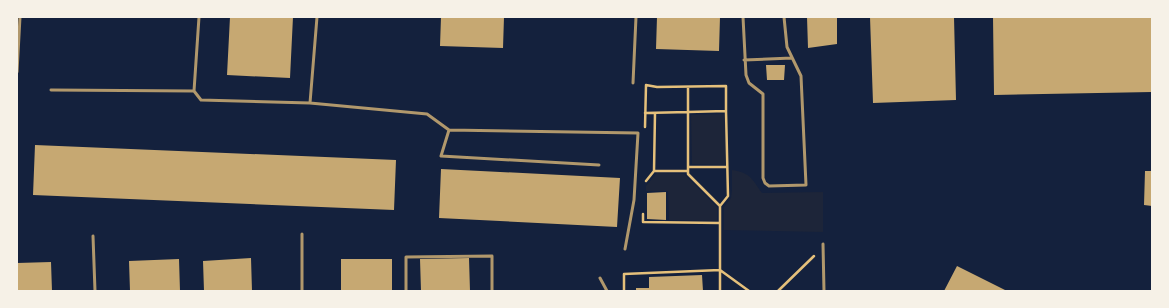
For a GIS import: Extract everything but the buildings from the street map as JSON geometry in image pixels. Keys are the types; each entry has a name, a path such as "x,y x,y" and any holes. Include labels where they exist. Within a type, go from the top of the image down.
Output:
{"lane":[{"path":"17,72 20,17"},
{"path":"199,17 194,91 201,100 310,103 427,114 449,130 638,133 634,200 625,249"},
{"path":"310,103 317,17"},
{"path":"633,83 636,17"},
{"path":"743,17 744,60 746,74 749,83 763,94 763,178 768,186 806,185 801,76 786,47 784,17"},
{"path":"744,60 792,58"},
{"path":"51,90 194,91"},
{"path":"449,130 441,156 599,165"},
{"path":"302,234 302,291"},
{"path":"93,236 95,291"},
{"path":"823,246 824,291"},
{"path":"406,291 406,257 492,256 492,291"},
{"path":"600,278 607,291"}],"path":[{"path":"645,129 646,85 657,88 726,86 728,196 720,206 720,291"},
{"path":"688,87 688,174 720,206"},
{"path":"645,113 726,111"},
{"path":"643,177 643,185 654,171 655,113"},
{"path":"688,166 727,166"},
{"path":"654,171 688,171"},
{"path":"643,207 643,222 720,223"},
{"path":"778,291 823,246"},
{"path":"624,291 624,274 720,270 749,291"}],"shaded area":[{"path":"725,114 726,165 692,164 691,115"},
{"path":"732,170 738,171 750,177 762,193 823,192 823,232 724,230 724,207 731,198"},
{"path":"657,173 684,174 717,207 717,221 669,220 668,191 646,191 646,186"}]}
